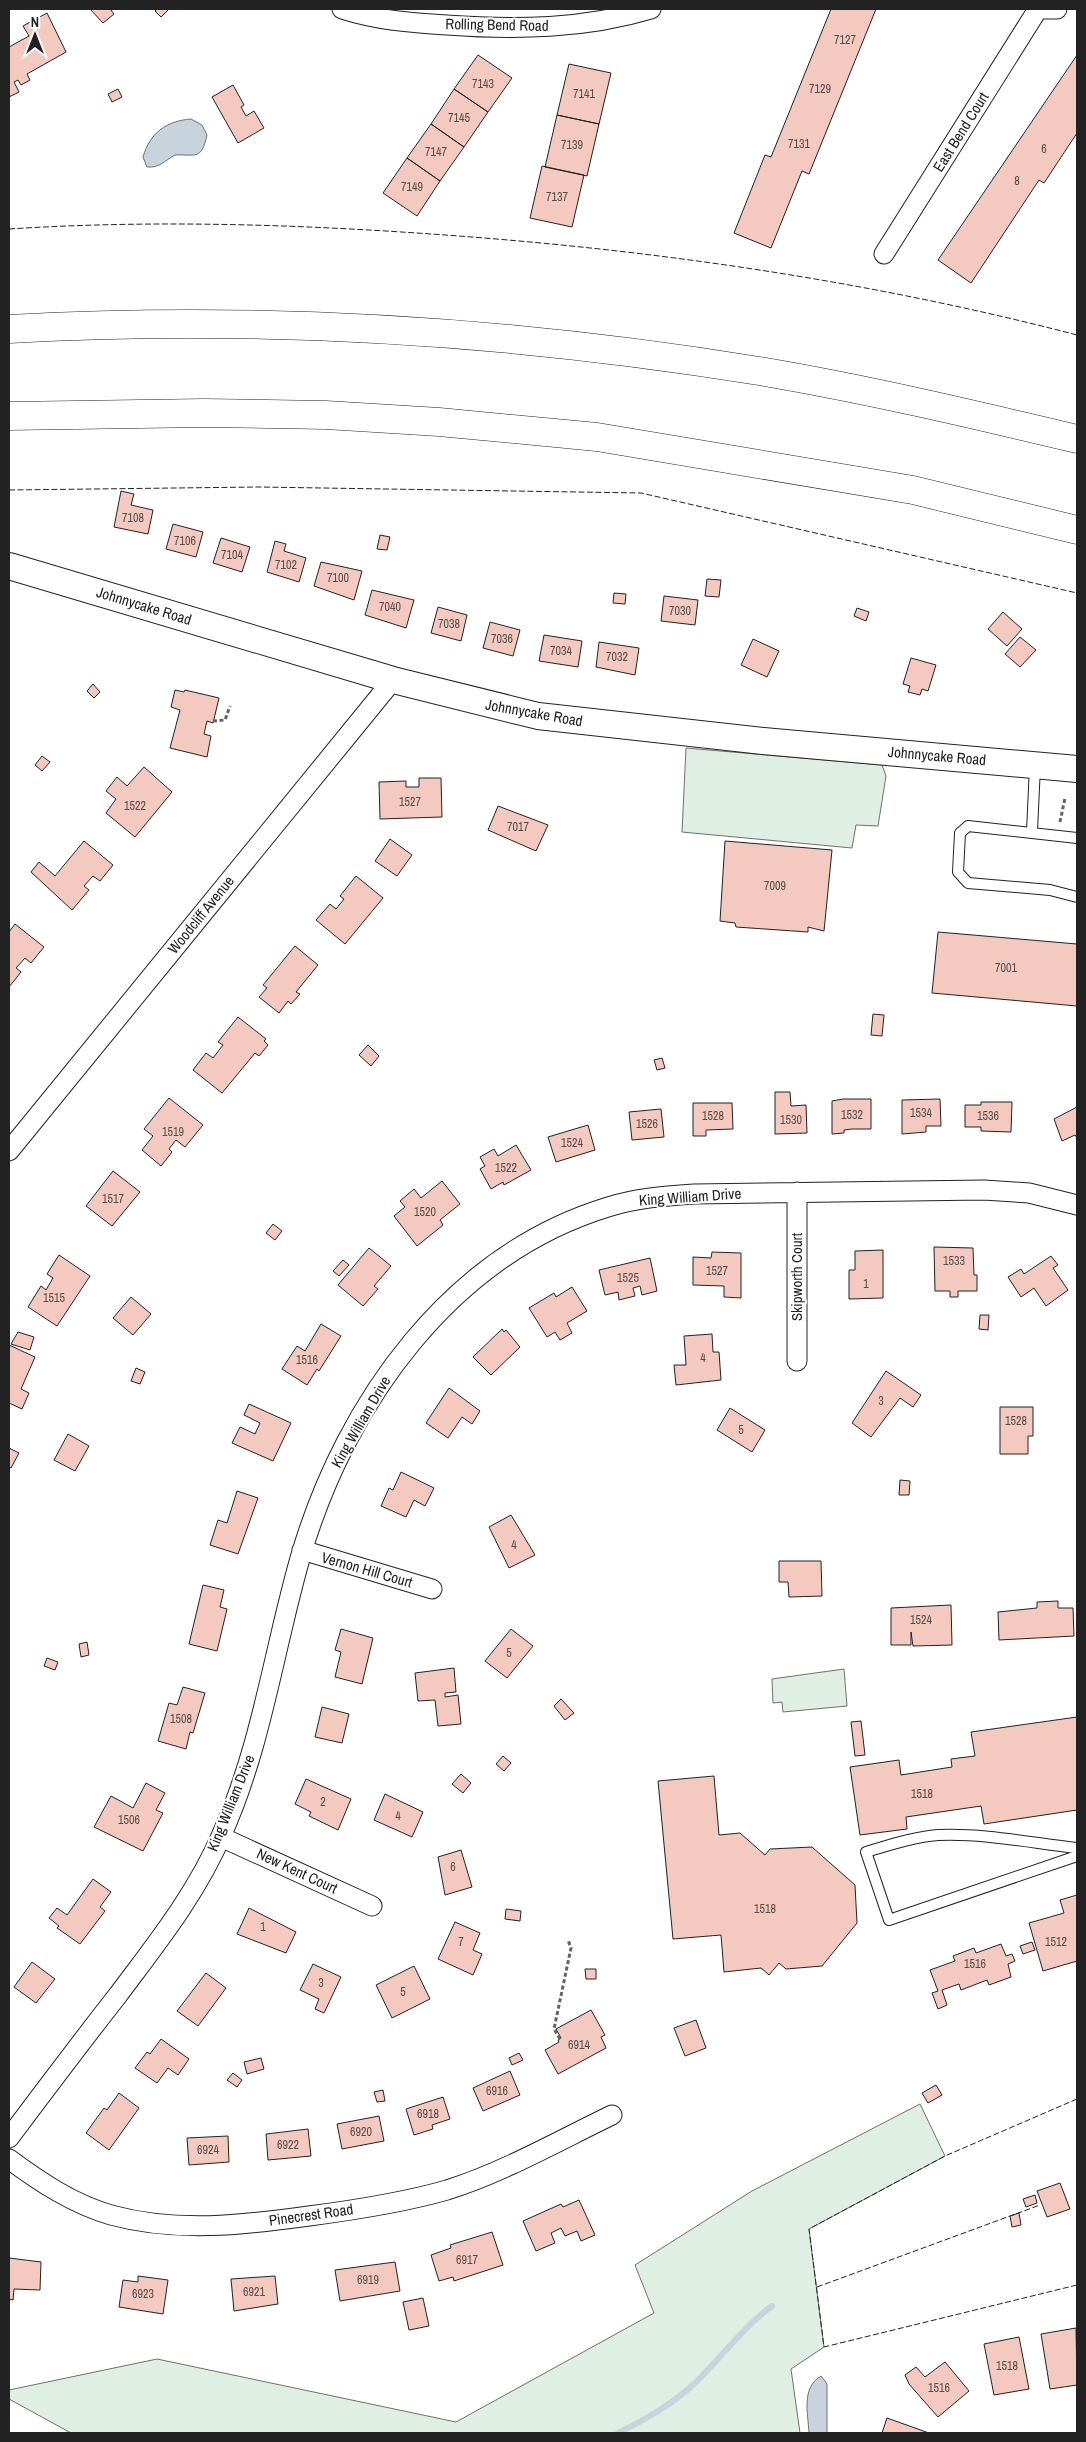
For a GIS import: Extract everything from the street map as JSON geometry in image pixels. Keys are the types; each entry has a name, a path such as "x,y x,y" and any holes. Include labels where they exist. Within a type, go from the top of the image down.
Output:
{"highway":[{"path":"9,330 63,326 205,325 329,327 588,347 760,371 928,404 1077,439"},
{"path":"9,416 204,413 326,415 439,422 597,437 913,490 1077,530"}],"street":[{"name":"Rolling Bend Road","path":"342,9 403,22 486,28 544,27 590,22 651,9"},
{"name":"East Bend Court","path":"884,254 1038,9 1057,9"},
{"name":"Johnnycake Road","path":"9,566 393,680 473,701 558,719 753,740 1077,769"},
{"name":"Woodcliff Avenue","path":"9,1151 393,680"},
{"name":"King William Drive","path":"9,2138 158,1941 192,1891 221,1836 247,1773 288,1599 302,1550 322,1494 369,1402 422,1330 454,1297 490,1267 529,1241 570,1221 609,1207 646,1198 694,1194 984,1190 1029,1193 1077,1206"},
{"name":"Skipworth Court","path":"797,1192 797,1361"},
{"name":"Vernon Hill Court","path":"302,1550 432,1589"},
{"name":"New Kent Court","path":"221,1836 372,1906"},
{"name":"Pinecrest Road","path":"9,2159 46,2185 77,2202 109,2214 160,2224 228,2226 349,2211 447,2190 496,2172 612,2115"}],"lane":[{"path":"1032,831 1035,765"},
{"path":"1077,838 1032,831 968,826 960,834 958,872 968,883 1050,890 1077,896"},
{"path":"1077,1848 962,1836 938,1836 912,1839 866,1852 889,1920 1077,1856"}],"path":[{"path":"213,721 225,720 230,706"},
{"path":"1058,835 1065,798"},
{"path":"560,2039 554,2029 571,1948 568,1940"}],"green space":[{"path":"686,748 882,765 886,776 878,826 856,825 852,848 682,832"},
{"path":"844,1669 847,1706 783,1712 782,1702 773,1703 772,1679"},
{"path":"920,2104 945,2156 809,2229 824,2347 791,2369 800,2433 71,2433 9,2399 9,2390 157,2359 456,2422 654,2313 635,2265 752,2191"}],"shaded area":[{"path":"191,119 202,125 207,135 200,152 193,155 175,155 159,165 147,167 143,157 150,141 155,135 174,122"},
{"path":"821,2376 827,2384 827,2433 809,2433 808,2394 815,2381"}],"building":[{"path":"90,9 110,9 114,14 103,23"},
{"path":"157,9 169,9 161,17 155,11"},
{"path":"831,9 876,9 809,174 802,171 771,248 734,233 765,155 771,157"},
{"path":"47,13 66,52 27,74 30,80 21,85 18,80 14,82 19,92 9,97 9,47 29,36 23,26"},
{"path":"478,55 512,78 488,112 454,89"},
{"path":"1077,55 1077,133 1044,183 1039,180 971,283 938,260"},
{"path":"569,64 611,73 599,124 557,115"},
{"path":"233,85 244,105 241,107 246,116 254,111 264,128 238,143 212,97"},
{"path":"118,89 122,97 112,102 108,94"},
{"path":"454,89 488,112 464,147 431,124"},
{"path":"557,115 599,124 587,176 545,167"},
{"path":"431,124 464,147 440,181 407,158"},
{"path":"407,158 440,181 417,216 383,193"},
{"path":"542,166 584,175 572,227 530,218"},
{"path":"121,491 134,494 131,505 153,510 148,534 114,527"},
{"path":"173,524 203,532 196,557 166,549"},
{"path":"380,535 390,537 387,550 377,549"},
{"path":"221,538 250,547 242,572 213,563"},
{"path":"275,541 286,544 284,551 306,558 299,582 267,572"},
{"path":"321,562 362,571 354,600 314,586"},
{"path":"707,579 721,580 719,597 705,596"},
{"path":"372,590 414,600 406,628 365,615"},
{"path":"614,593 626,594 625,604 613,603"},
{"path":"664,596 698,600 695,625 661,621"},
{"path":"438,607 467,615 461,641 431,633"},
{"path":"857,608 869,612 866,621 854,616"},
{"path":"1003,612 1022,629 1007,646 988,629"},
{"path":"490,622 520,630 513,656 483,648"},
{"path":"544,635 582,641 578,667 539,661"},
{"path":"1020,637 1036,650 1020,667 1005,654"},
{"path":"753,639 779,651 767,677 741,665"},
{"path":"599,642 639,648 635,675 596,667"},
{"path":"911,658 936,665 928,691 922,689 920,695 908,692 910,686 903,684"},
{"path":"93,684 100,692 94,698 87,691"},
{"path":"175,690 184,692 185,690 219,698 213,723 207,721 204,734 211,736 207,757 170,748 180,710 171,707"},
{"path":"42,756 50,762 42,771 35,765"},
{"path":"144,767 172,792 135,837 106,813 116,799 106,791 117,777 127,786"},
{"path":"419,778 441,778 442,817 380,819 379,782 406,781 406,787 419,787"},
{"path":"498,806 548,825 536,851 488,830"},
{"path":"390,839 412,855 397,876 375,861"},
{"path":"84,841 113,865 100,881 93,876 84,886 89,890 72,910 31,872 39,862 55,876"},
{"path":"725,841 832,850 824,931 808,927 808,932 736,927 735,923 720,921"},
{"path":"356,876 383,898 345,944 316,920 330,904 336,909 344,899 340,896"},
{"path":"15,924 44,947 31,963 25,958 16,968 21,972 9,987 9,932"},
{"path":"938,932 1077,944 1077,1006 932,993"},
{"path":"295,946 318,965 296,992 300,994 291,1004 288,1001 279,1013 259,997 267,988 263,985"},
{"path":"873,1014 884,1015 882,1036 871,1035"},
{"path":"238,1017 266,1039 264,1041 268,1045 259,1056 255,1053 222,1093 193,1070 206,1053 213,1058 223,1045 218,1042"},
{"path":"368,1045 379,1056 371,1066 359,1055"},
{"path":"662,1058 665,1068 657,1070 654,1060"},
{"path":"775,1092 790,1092 791,1106 806,1105 807,1133 775,1134"},
{"path":"169,1098 203,1125 185,1147 176,1140 169,1149 172,1152 161,1166 142,1150 153,1136 144,1129"},
{"path":"871,1099 871,1129 844,1130 844,1133 832,1134 832,1101"},
{"path":"940,1099 941,1126 926,1126 926,1132 902,1134 902,1100"},
{"path":"981,1102 1012,1102 1011,1132 981,1131 981,1127 965,1127 965,1105 981,1105"},
{"path":"693,1103 732,1103 733,1129 706,1130 706,1136 693,1136"},
{"path":"1077,1107 1077,1138 1075,1135 1062,1141 1054,1119"},
{"path":"661,1109 664,1137 632,1140 629,1112"},
{"path":"588,1125 595,1150 556,1162 548,1137"},
{"path":"516,1145 531,1170 504,1185 503,1182 491,1189 480,1169 485,1166 480,1157 494,1149 498,1156"},
{"path":"113,1171 140,1192 112,1226 86,1206"},
{"path":"442,1181 460,1204 440,1220 443,1225 417,1246 394,1216 405,1207 400,1201 414,1189 421,1198"},
{"path":"273,1224 282,1231 275,1240 266,1233"},
{"path":"934,1247 973,1248 974,1275 977,1275 977,1291 958,1291 958,1297 950,1297 950,1291 935,1291"},
{"path":"369,1248 391,1266 374,1286 378,1289 363,1306 338,1285"},
{"path":"883,1250 883,1298 849,1299 849,1270 855,1270 855,1251"},
{"path":"712,1252 741,1253 741,1298 724,1297 724,1286 693,1285 693,1257 711,1258"},
{"path":"59,1255 90,1276 57,1326 28,1307 41,1286 46,1290 53,1278 47,1274"},
{"path":"1051,1256 1058,1265 1053,1268 1068,1290 1046,1306 1034,1288 1021,1297 1008,1277 1021,1269 1024,1274"},
{"path":"650,1258 657,1291 642,1295 640,1286 633,1288 635,1296 619,1300 618,1292 605,1295 599,1270"},
{"path":"343,1260 349,1265 339,1276 333,1271"},
{"path":"572,1287 587,1311 567,1323 572,1333 560,1340 555,1332 547,1337 529,1308 554,1293 556,1297"},
{"path":"131,1297 151,1314 133,1335 113,1318"},
{"path":"980,1315 989,1315 988,1330 979,1329"},
{"path":"321,1324 341,1336 319,1371 317,1369 307,1385 282,1369 297,1346 305,1351"},
{"path":"502,1329 504,1332 506,1330 520,1347 491,1375 473,1357"},
{"path":"18,1332 34,1337 30,1350 11,1344"},
{"path":"712,1334 713,1352 719,1352 721,1380 676,1385 674,1365 686,1365 684,1336"},
{"path":"9,1345 35,1357 21,1389 29,1393 22,1409 9,1403"},
{"path":"136,1368 145,1372 140,1384 131,1381"},
{"path":"886,1371 921,1395 913,1407 900,1398 871,1437 852,1423"},
{"path":"449,1388 480,1411 472,1424 462,1417 448,1438 426,1423"},
{"path":"249,1404 291,1423 273,1461 232,1443 240,1427 255,1434 260,1423 244,1415"},
{"path":"1000,1407 1033,1407 1033,1436 1028,1436 1028,1454 1000,1454"},
{"path":"730,1408 765,1430 752,1452 717,1430"},
{"path":"68,1434 89,1446 75,1471 54,1460"},
{"path":"9,1448 19,1453 11,1468 9,1467"},
{"path":"401,1472 434,1488 425,1506 414,1500 406,1517 381,1506 389,1488 393,1490"},
{"path":"900,1480 910,1481 909,1495 899,1495"},
{"path":"237,1491 258,1498 238,1554 210,1545 218,1520 227,1523"},
{"path":"511,1515 535,1555 509,1568 489,1527"},
{"path":"779,1561 821,1561 822,1596 789,1597 788,1582 779,1582"},
{"path":"203,1585 224,1590 220,1607 227,1609 217,1651 189,1644"},
{"path":"1058,1601 1058,1608 1073,1608 1074,1636 999,1640 998,1612 1037,1608 1037,1602"},
{"path":"951,1605 952,1645 913,1646 911,1632 911,1645 891,1645 891,1608"},
{"path":"341,1629 373,1638 362,1684 335,1677 341,1652 335,1650"},
{"path":"511,1629 533,1646 507,1678 485,1661"},
{"path":"87,1642 89,1655 81,1657 79,1644"},
{"path":"47,1658 58,1662 55,1670 44,1666"},
{"path":"454,1668 456,1692 445,1693 445,1697 458,1695 461,1724 438,1726 435,1700 418,1701 415,1673"},
{"path":"183,1687 205,1693 193,1733 190,1732 186,1749 158,1741 169,1703 177,1705"},
{"path":"561,1699 574,1713 565,1720 554,1706"},
{"path":"322,1707 349,1714 342,1743 315,1737"},
{"path":"1077,1717 1077,1810 984,1824 981,1806 906,1817 907,1829 860,1835 850,1767 899,1760 901,1775 952,1767 951,1759 975,1756 971,1732"},
{"path":"861,1721 865,1755 855,1756 851,1722"},
{"path":"503,1756 511,1763 504,1771 496,1764"},
{"path":"461,1774 471,1783 463,1793 452,1784"},
{"path":"714,1776 719,1835 740,1833 765,1855 770,1849 812,1847 855,1885 857,1923 822,1966 786,1969 779,1963 769,1975 761,1968 724,1972 721,1935 673,1939 658,1781"},
{"path":"306,1779 351,1799 338,1830 309,1816 311,1812 295,1804"},
{"path":"146,1783 165,1793 156,1810 163,1813 143,1851 94,1827 111,1796 133,1808"},
{"path":"385,1794 423,1812 412,1837 374,1820"},
{"path":"461,1850 472,1887 445,1895 438,1857"},
{"path":"93,1879 111,1892 100,1907 105,1911 80,1944 57,1928 59,1926 49,1918 57,1908 67,1915"},
{"path":"1077,1895 1077,1961 1043,1971 1029,1923 1064,1913 1060,1900"},
{"path":"249,1908 296,1932 286,1953 237,1934"},
{"path":"506,1909 521,1911 520,1921 505,1919"},
{"path":"455,1922 480,1933 473,1950 482,1954 473,1975 438,1959"},
{"path":"1032,1942 1035,1950 1023,1954 1020,1946"},
{"path":"1001,1944 1006,1956 1012,1954 1015,1961 1008,1964 1011,1977 989,1985 987,1980 961,1990 959,1984 942,1990 947,2005 938,2009 932,1993 938,1991 930,1970 955,1961 953,1956 974,1948 976,1953"},
{"path":"32,1962 55,1979 36,2003 14,1987"},
{"path":"313,1964 341,1977 324,2013 315,2009 319,1999 300,1990"},
{"path":"414,1966 430,1999 392,2018 376,1985"},
{"path":"585,1969 596,1969 596,1979 586,1979"},
{"path":"206,1973 226,1988 198,2026 177,2011"},
{"path":"591,2010 605,2035 601,2037 606,2048 558,2074 545,2050 559,2042 558,2040 561,2038 556,2029"},
{"path":"696,2020 706,2048 685,2056 674,2028"},
{"path":"161,2039 189,2059 178,2075 168,2068 157,2083 135,2068 147,2052 150,2054"},
{"path":"519,2053 523,2060 512,2065 509,2058"},
{"path":"261,2058 264,2069 247,2074 244,2062"},
{"path":"510,2071 520,2095 483,2111 473,2088"},
{"path":"233,2073 242,2080 237,2087 227,2080"},
{"path":"936,2085 942,2095 928,2103 922,2093"},
{"path":"383,2090 385,2101 377,2102 374,2092"},
{"path":"119,2093 139,2108 109,2150 86,2133 104,2108 107,2110"},
{"path":"443,2097 450,2119 432,2125 433,2129 414,2135 406,2109"},
{"path":"379,2116 384,2141 342,2149 337,2124"},
{"path":"308,2129 311,2156 268,2160 266,2134"},
{"path":"228,2136 229,2162 189,2165 187,2138"},
{"path":"1060,2183 1070,2209 1047,2217 1037,2191"},
{"path":"1035,2195 1037,2203 1026,2207 1023,2199"},
{"path":"579,2200 595,2235 581,2241 577,2231 565,2236 561,2228 551,2233 555,2243 536,2251 523,2221 561,2204 563,2207"},
{"path":"1019,2213 1021,2225 1012,2227 1010,2216"},
{"path":"492,2232 503,2265 454,2281 453,2277 439,2281 431,2255 451,2248 450,2245"},
{"path":"9,2258 41,2262 40,2290 14,2289 13,2300 9,2299"},
{"path":"395,2262 400,2291 340,2301 335,2270"},
{"path":"138,2276 168,2280 163,2314 119,2307 123,2280 138,2282"},
{"path":"275,2276 278,2304 234,2311 231,2279"},
{"path":"423,2298 429,2326 409,2330 403,2302"},
{"path":"1076,2328 1077,2385 1050,2389 1041,2334"},
{"path":"1019,2337 1029,2389 994,2395 984,2344"},
{"path":"945,2362 969,2391 938,2417 909,2384 905,2375 916,2367 925,2377"},
{"path":"887,2418 929,2433 882,2433"}],"waterway":[{"path":"618,2433 659,2410 687,2390 751,2324 772,2306"}],"fence":[{"path":"9,229 62,226 220,224 431,234 594,248 675,258 837,283 998,315 1077,335"},
{"path":"9,490 259,487 641,493 1077,593"},
{"path":"1077,2099 945,2156 809,2229 824,2347 1077,2285"},
{"path":"817,2287 1040,2205"}]}
